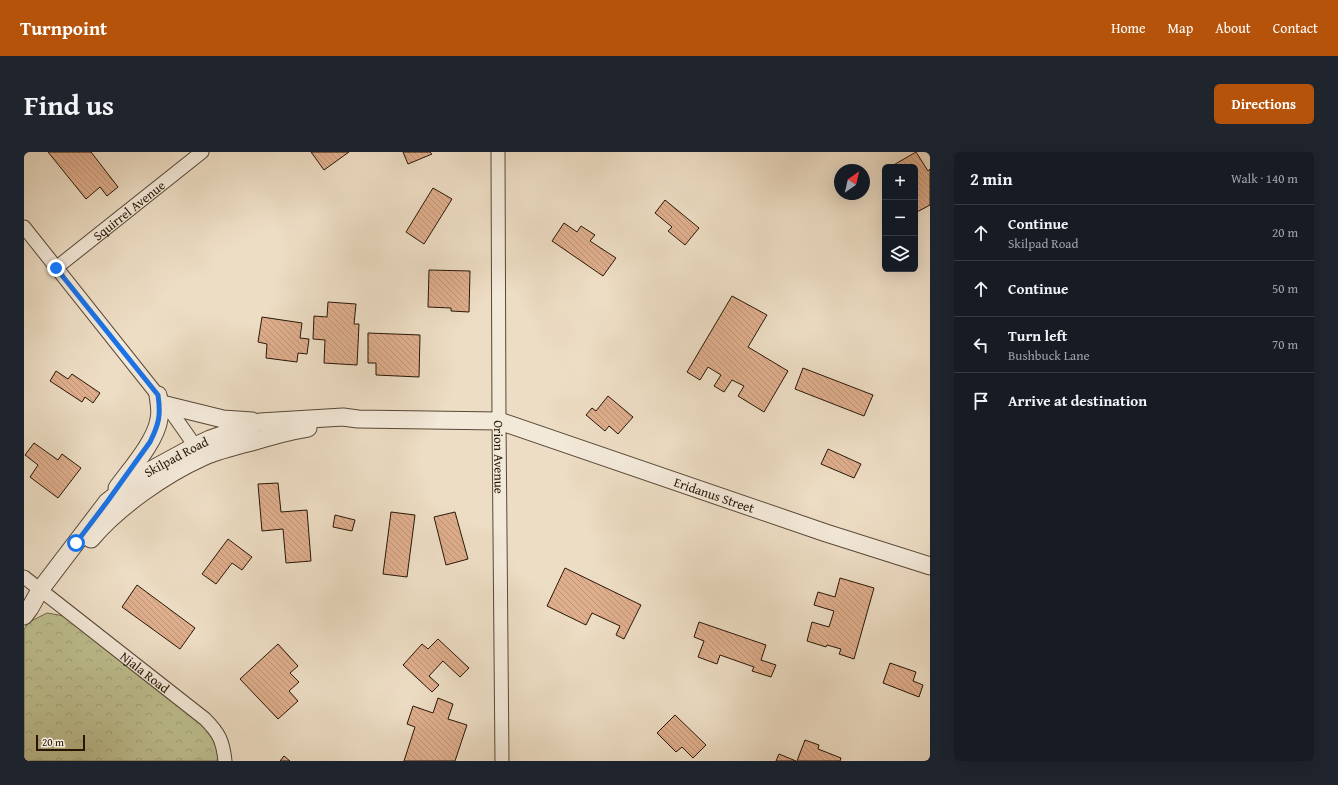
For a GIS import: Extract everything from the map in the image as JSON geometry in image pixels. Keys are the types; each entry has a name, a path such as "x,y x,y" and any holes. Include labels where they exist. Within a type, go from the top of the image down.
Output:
{"street":[{"name":"Squirrel Avenue","path":"56,268 202,152"},
{"name":"Orion Avenue","path":"498,152 502,761"},
{"path":"24,228 162,400 199,452"},
{"path":"162,400 223,419 260,422"},
{"path":"107,502 150,442 159,420 162,400"},
{"name":"Skilpad Road","path":"43,592 95,534 117,514 199,452 210,440 260,422 343,417 358,419 499,421"},
{"name":"Skilpad Road","path":"27,612 107,502 149,471 199,452 230,447 296,430 344,424 358,419"},
{"name":"Eridanus Street","path":"499,421 826,533 930,566"},
{"name":"Njala Road","path":"24,578 215,728 224,747 225,761"}],"green space":[{"path":"47,613 64,616 201,720 214,736 220,761 24,761 24,629 29,622"}],"building":[{"path":"48,152 91,152 118,187 107,196 100,187 86,199"},
{"path":"311,152 349,152 324,170"},
{"path":"403,152 430,152 432,154 408,164"},
{"path":"916,152 928,171 930,169 930,205 918,211 918,164 895,164"},
{"path":"433,188 452,199 424,244 406,232"},
{"path":"665,200 699,228 685,245 668,231 672,227 655,213"},
{"path":"564,223 577,232 581,226 595,235 590,241 616,258 603,276 552,241"},
{"path":"429,270 470,271 469,312 451,311 451,308 428,307"},
{"path":"732,296 767,315 748,347 788,371 764,412 738,396 744,386 732,380 724,392 714,386 721,375 708,367 700,380 687,372"},
{"path":"328,302 356,304 354,324 359,324 357,365 324,363 325,340 313,339 314,316 327,317"},
{"path":"262,317 302,323 300,338 309,339 307,354 298,353 297,362 266,358 267,344 258,342"},
{"path":"368,333 420,335 419,377 376,375 376,363 368,363"},
{"path":"803,368 873,395 864,416 795,389"},
{"path":"56,371 68,379 72,374 100,393 93,403 85,397 82,402 50,381"},
{"path":"608,396 633,417 618,434 609,426 605,431 586,415 592,408 596,411"},
{"path":"34,443 58,460 62,454 81,468 58,498 30,477 38,465 25,455"},
{"path":"828,449 861,464 854,478 821,464"},
{"path":"278,483 281,512 307,510 311,561 286,563 283,529 262,531 258,484"},
{"path":"391,512 415,515 407,577 383,574"},
{"path":"455,512 468,559 446,565 434,517"},
{"path":"335,515 355,520 352,531 333,527"},
{"path":"228,539 252,557 242,570 232,563 216,584 202,574"},
{"path":"565,568 641,605 624,639 616,635 620,626 592,613 586,625 547,606"},
{"path":"840,578 874,588 854,659 839,654 841,649 827,645 826,647 807,641 812,622 829,627 834,611 814,605 818,592 835,597"},
{"path":"137,585 195,628 180,649 122,607"},
{"path":"699,622 766,645 761,660 776,665 771,677 752,671 754,667 720,655 717,664 698,657 704,641 694,637"},
{"path":"438,639 469,668 460,677 443,661 429,676 439,685 432,692 403,665 422,644 428,649"},
{"path":"278,644 298,666 290,673 299,682 289,691 298,701 278,719 240,679"},
{"path":"890,663 916,672 913,681 923,685 919,697 883,683"},
{"path":"438,698 453,704 448,719 467,725 455,761 404,761 415,727 407,724 413,706 433,713"},
{"path":"675,715 706,745 693,758 682,747 676,752 657,733"},
{"path":"805,740 819,745 818,749 841,758 840,761 797,761"},
{"path":"779,754 796,761 776,761"},
{"path":"284,756 290,761 280,761"}],"route":[{"path":"56,268 158,395 160,409 159,420 150,442 76,543"}]}
